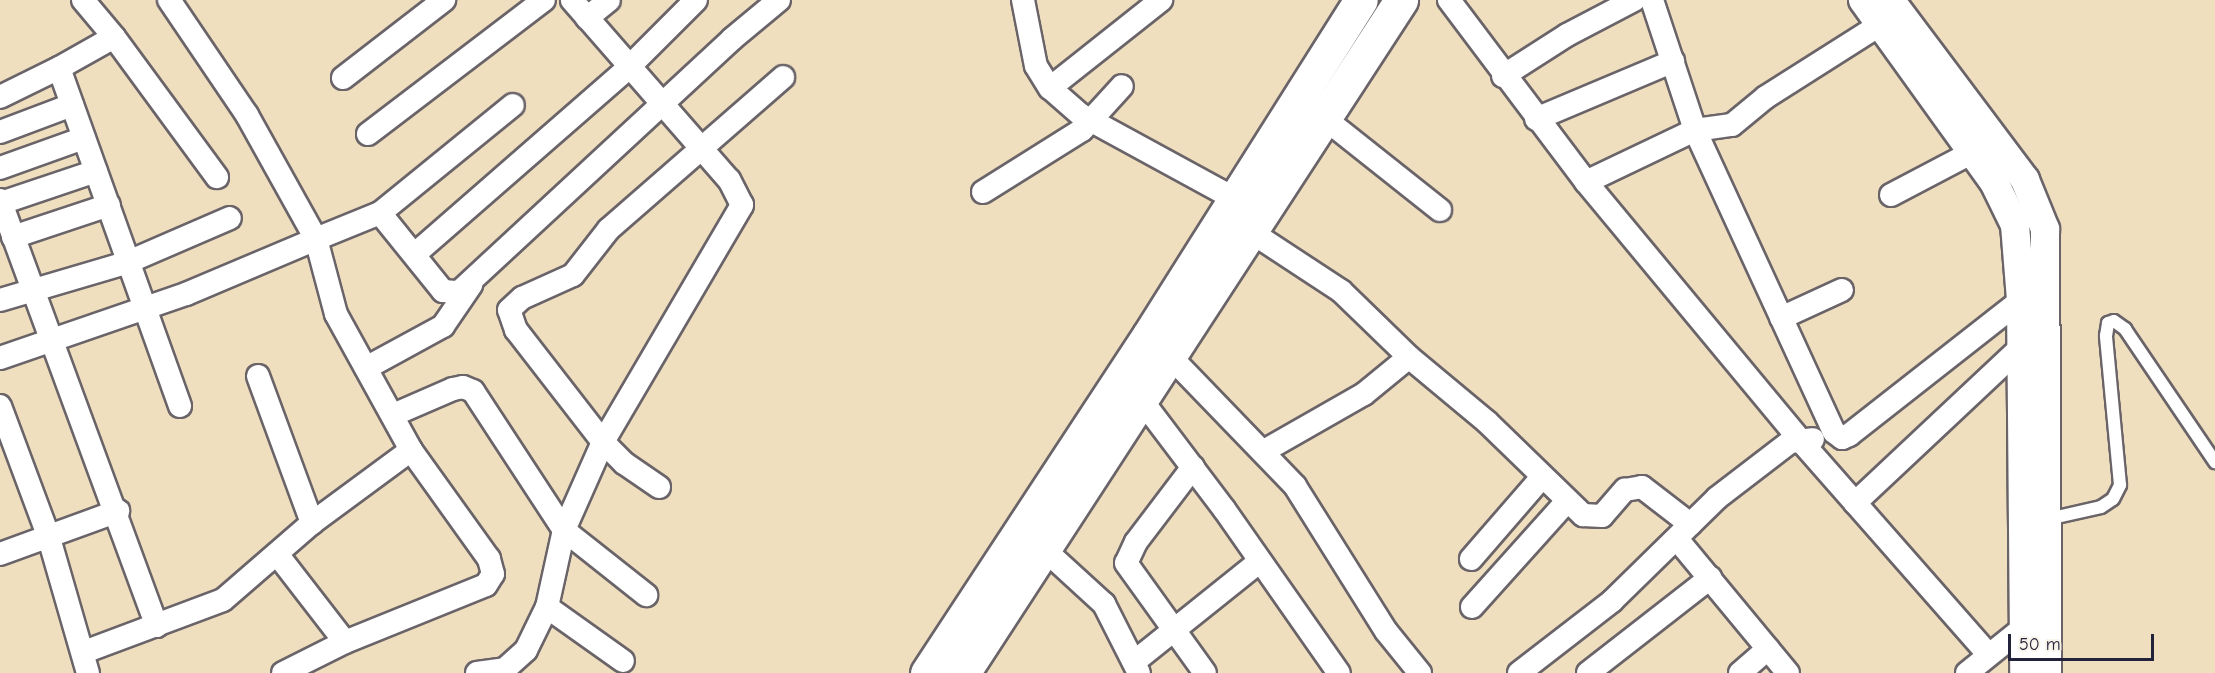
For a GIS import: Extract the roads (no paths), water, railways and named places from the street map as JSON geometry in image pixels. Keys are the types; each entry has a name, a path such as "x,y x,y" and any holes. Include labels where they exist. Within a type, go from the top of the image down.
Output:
{"main road":[{"path":"1236,215 1324,118 1401,0"},
{"path":"963,673 1032,538 1160,346 1359,1"},
{"path":"927,673 1140,398 1160,346"}],"street":[{"path":"83,0 114,37 217,177"},
{"path":"169,0 247,115 316,238 336,314 411,450 489,559 493,574 486,585 345,642 283,673"},
{"path":"343,78 444,0"},
{"path":"368,134 544,0"},
{"path":"477,673 505,669 519,659 547,607 564,530 603,442 742,205 729,180 628,68 572,0"},
{"path":"587,18 609,0"},
{"path":"415,254 628,68 696,0"},
{"path":"380,213 443,291 459,292 474,281 661,105 779,0"},
{"path":"1023,0 1036,66 1050,88 1092,121 1236,215 1324,277 1409,357 1487,422 1567,501 1593,518 1611,510 1625,490 1642,487 1684,531 1710,578 1788,673"},
{"path":"1050,88 1161,0"},
{"path":"1449,0 1503,76 1586,182 1799,440 1988,654"},
{"path":"1503,76 1567,35 1634,0"},
{"path":"1652,0 1695,130 1829,426 1842,438"},
{"path":"1863,0 1885,12 2025,180 2045,229 2047,673"},
{"path":"1586,182 1695,130 1732,125 1766,97 1885,12"},
{"path":"1885,12 1994,182 2015,225 2021,300 2024,673"},
{"path":"0,97 59,68 114,37"},
{"path":"1536,119 1673,61"},
{"path":"59,68 108,205 126,263 145,308 180,406"},
{"path":"659,487 624,464 603,442 516,330 509,310 522,298 573,275 609,229 698,147 783,77"},
{"path":"983,192 1092,121 1122,86"},
{"path":"0,132 72,105"},
{"path":"0,358 186,294 380,213 513,105"},
{"path":"1324,118 1440,210"},
{"path":"0,168 84,138"},
{"path":"1891,195 1973,152"},
{"path":"96,171 0,201 50,341 118,511 157,626"},
{"path":"13,237 108,205"},
{"path":"0,300 126,263 230,218"},
{"path":"366,368 443,326 474,281"},
{"path":"1780,318 1842,290"},
{"path":"1519,673 1612,601 1684,531 1764,462 1799,440 1842,438 2021,300"},
{"path":"1160,346 1264,451 1295,486 1386,631 1420,673"},
{"path":"1855,503 2021,347"},
{"path":"1264,451 1364,394 1409,357"},
{"path":"258,376 312,523"},
{"path":"393,415 453,389 463,387 473,391 564,530 646,595"},
{"path":"1140,398 1193,467 1339,673"},
{"path":"0,406 50,538 86,662 157,626 223,600 312,523 411,450"},
{"path":"1193,467 1132,548 1126,563 1205,673"},
{"path":"1471,559 1542,477"},
{"path":"1472,607 1567,501"},
{"path":"0,554 50,538 118,511"},
{"path":"1032,538 1104,604 1137,667 1172,629 1260,561"},
{"path":"277,554 345,642"},
{"path":"1588,673 1710,578"},
{"path":"547,607 623,661"},
{"path":"1967,673 1988,654 2048,609"},
{"path":"1740,673 1768,650"}],"lane":[{"path":"2048,519 2101,507 2113,499 2120,485 2106,336 2108,323 2114,321 2125,328 2215,462"}]}
